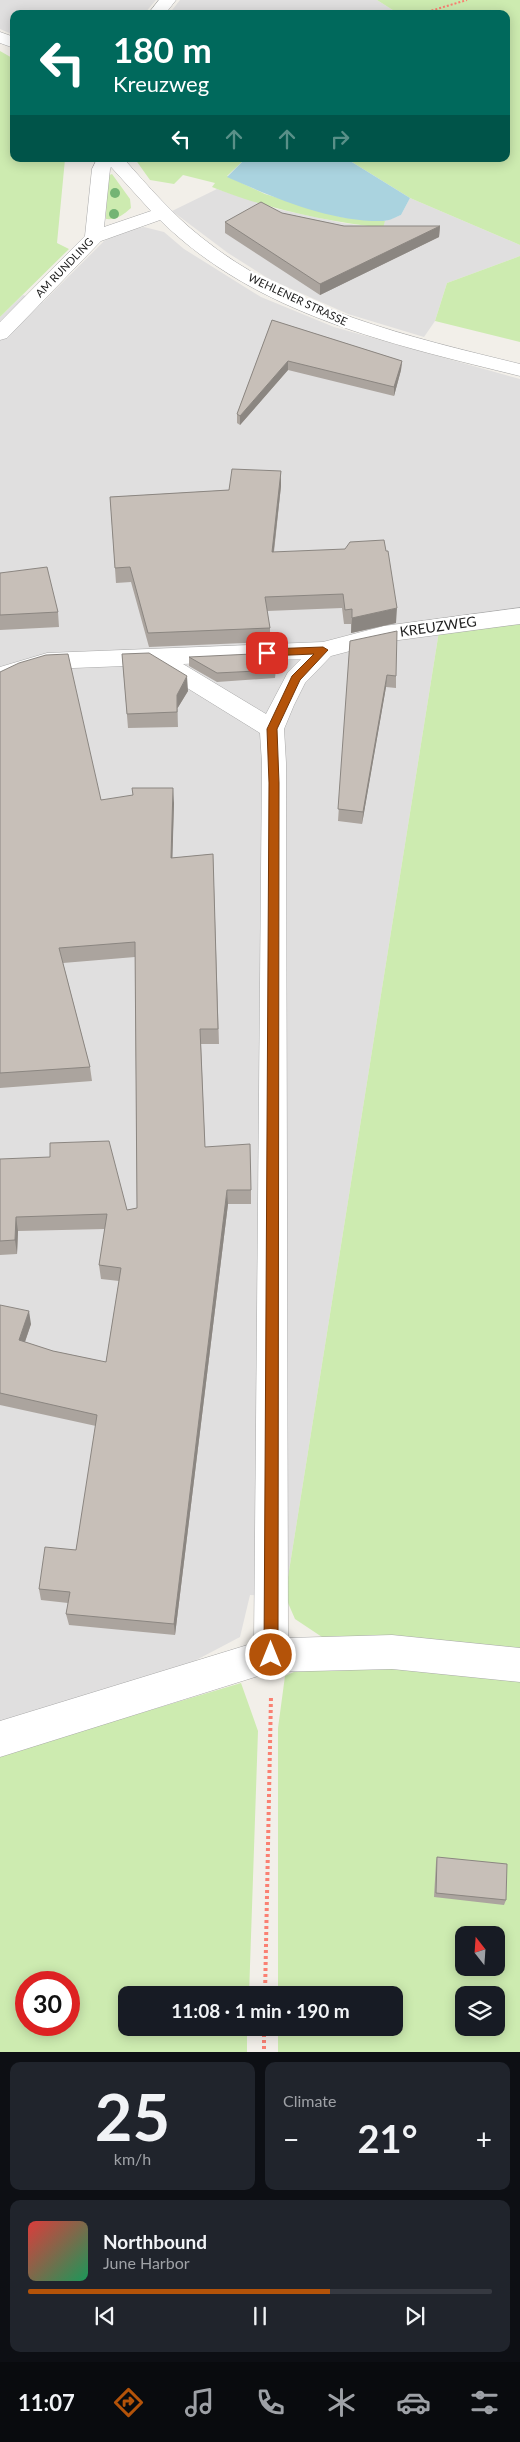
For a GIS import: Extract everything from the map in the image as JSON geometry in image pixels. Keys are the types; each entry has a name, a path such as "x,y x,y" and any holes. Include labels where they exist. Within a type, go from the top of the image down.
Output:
{"street":[{"path":"159,10 168,0"},
{"name":"AM RUNDLING","path":"0,334 94,237 101,169 104,162"},
{"name":"WEHLENER STRASSE","path":"117,162 163,213 196,243 229,266 264,286 339,320 419,344 520,370"},
{"path":"94,237 163,213"},
{"name":"KREUZWEG","path":"0,675 47,660 156,658 323,650 384,634 440,625 520,616"},
{"path":"271,1655 274,783 272,729 296,678 323,650"},
{"path":"156,658 272,729"},
{"path":"0,1739 271,1655 392,1652 520,1665"}],"path":[{"path":"433,10 467,0"},
{"path":"265,1986 271,1655"},
{"path":"264,2036 264,2052"}],"shaded area":[{"path":"0,0 156,0 147,10 10,10 10,33 0,29"},
{"path":"180,0 377,0 393,10 172,10"},
{"path":"217,189 277,209 343,223 382,228 385,221 401,215 410,198 520,245 520,256 447,283 435,321 424,337 348,314 269,279 228,253 172,211"},
{"path":"144,227 164,232 184,249 261,297 334,327 520,379 520,616 440,625 285,1596 250,1595 240,1637 183,1667 0,1724 0,317 23,295 43,302 104,241 120,232"}],"green space":[{"path":"377,0 520,0 520,245 410,198 352,162 510,162 510,10 393,10"},
{"path":"0,51 10,57 10,162 65,162 57,243 69,249 0,317"},
{"path":"137,162 242,162 227,176 265,194 341,217 385,221 383,228 339,222 296,213 233,195 212,187 215,183 183,175 174,184 150,180"},
{"path":"112,174 130,199 131,208 120,217 106,219 107,176"},
{"path":"520,256 520,342 435,321 447,283"},
{"path":"520,616 520,1653 322,1637 295,1619 285,1596 440,625"},
{"path":"391,1665 520,1677 520,2052 278,2052 278,2036 403,2036 403,1986 278,1986 278,1728 285,1676 305,1667"},
{"path":"241,1683 258,1731 249,1986 118,1986 118,2036 247,2036 247,2052 0,2052 0,1755"}],"water":[{"path":"242,162 352,162 410,198 401,215 390,220 343,218 283,200 227,177"}],"building":[{"path":"261,202 282,213 344,226 440,226 320,284 225,222"},
{"path":"272,320 402,361 394,387 288,361 240,416 237,414"},
{"path":"232,469 281,471 272,552 345,549 350,542 384,540 386,551 388,551 397,608 352,618 352,609 345,610 343,594 265,597 270,628 148,633 130,567 115,568 110,497 229,490"},
{"path":"47,567 58,612 0,615 0,573"},
{"path":"397,631 396,676 387,675 363,812 338,809 350,641"},
{"path":"149,653 187,676 177,695 177,712 127,714 122,654"},
{"path":"273,653 276,670 217,673 189,657"},
{"path":"68,654 101,800 133,795 132,788 173,788 171,858 213,854 218,1029 200,1029 205,1147 250,1144 251,1190 227,1190 174,1624 66,1614 70,1592 39,1589 45,1547 76,1550 97,1415 0,1393 0,1305 29,1311 19,1340 53,1351 106,1362 121,1268 99,1265 107,1214 16,1217 15,1240 0,1241 0,1159 50,1157 50,1143 109,1141 127,1210 137,1208 135,942 59,948 90,1067 0,1073 0,672 19,663 46,655"},
{"path":"437,1857 507,1864 506,1900 436,1893"}],"route":[{"path":"267,653 323,650 296,678 272,729 274,783 271,1655"}]}
